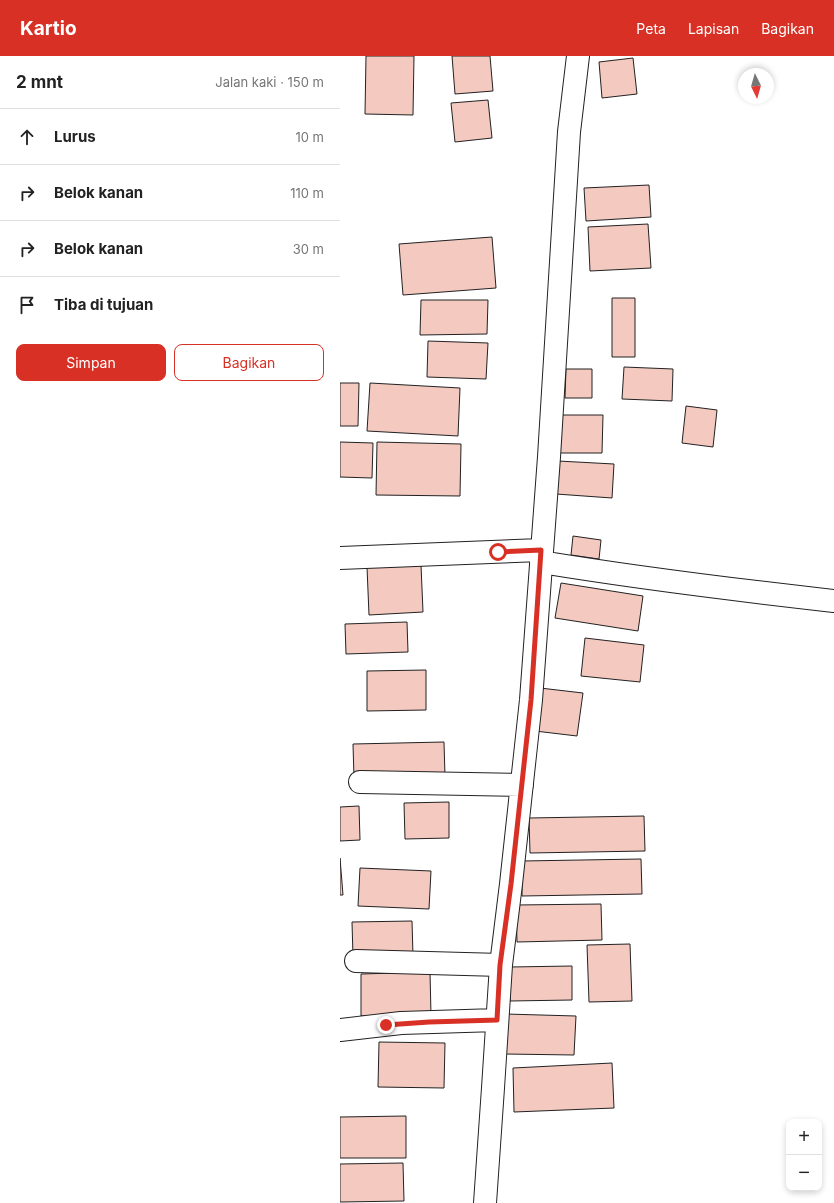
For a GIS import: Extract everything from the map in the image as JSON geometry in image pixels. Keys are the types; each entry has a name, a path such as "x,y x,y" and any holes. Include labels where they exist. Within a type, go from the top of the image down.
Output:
{"street":[{"path":"485,1203 500,965 531,700 549,450 569,132 578,56"},
{"path":"340,558 541,556 706,587 834,601"},
{"path":"360,782 522,785"},
{"path":"356,961 500,965"},
{"path":"340,1030 401,1023 497,1020"}],"building":[{"path":"366,56 414,56 413,115 365,114"},
{"path":"452,56 490,56 493,91 455,94"},
{"path":"633,58 637,94 602,98 599,62"},
{"path":"488,100 492,138 455,142 451,103"},
{"path":"649,185 651,217 586,221 584,188"},
{"path":"648,224 651,268 590,271 588,227"},
{"path":"492,237 496,288 403,295 399,244"},
{"path":"612,298 635,298 635,357 612,357"},
{"path":"421,300 488,300 487,334 420,335"},
{"path":"428,341 488,343 486,379 427,377"},
{"path":"624,367 673,369 672,401 622,399"},
{"path":"566,369 592,369 592,398 565,398"},
{"path":"340,383 359,383 358,426 340,426"},
{"path":"370,383 460,388 458,436 367,431"},
{"path":"686,406 717,410 713,447 682,443"},
{"path":"560,415 603,415 602,453 560,453"},
{"path":"340,442 373,443 372,478 340,477"},
{"path":"377,442 461,444 460,496 376,495"},
{"path":"558,461 614,464 612,498 556,494"},
{"path":"573,536 601,540 599,559 571,555"},
{"path":"421,565 423,612 369,615 367,567"},
{"path":"561,583 643,596 638,631 555,618"},
{"path":"407,622 408,652 346,654 345,624"},
{"path":"585,638 644,645 640,682 581,676"},
{"path":"426,670 426,710 367,711 367,671"},
{"path":"540,688 583,693 577,736 535,731"},
{"path":"444,742 445,776 354,778 353,744"},
{"path":"449,802 449,838 405,839 404,803"},
{"path":"359,806 360,840 340,841 340,807"},
{"path":"644,816 645,851 530,853 529,818"},
{"path":"340,858 343,895 340,895"},
{"path":"641,859 642,894 522,896 522,861"},
{"path":"360,868 431,871 429,909 358,906"},
{"path":"601,904 602,940 517,942 516,905"},
{"path":"412,921 413,956 353,957 352,922"},
{"path":"630,944 632,1001 589,1002 587,945"},
{"path":"572,966 572,1000 510,1001 510,967"},
{"path":"430,972 431,1015 361,1016 361,974"},
{"path":"505,1014 576,1016 574,1055 504,1054"},
{"path":"379,1042 445,1043 444,1088 378,1087"},
{"path":"612,1063 614,1108 514,1112 513,1068"},
{"path":"406,1116 406,1158 340,1158 340,1117"},
{"path":"403,1163 404,1201 340,1202 340,1164"}],"route":[{"path":"386,1025 401,1023 497,1020 500,965 525,766 537,624 541,550 498,552"}]}
